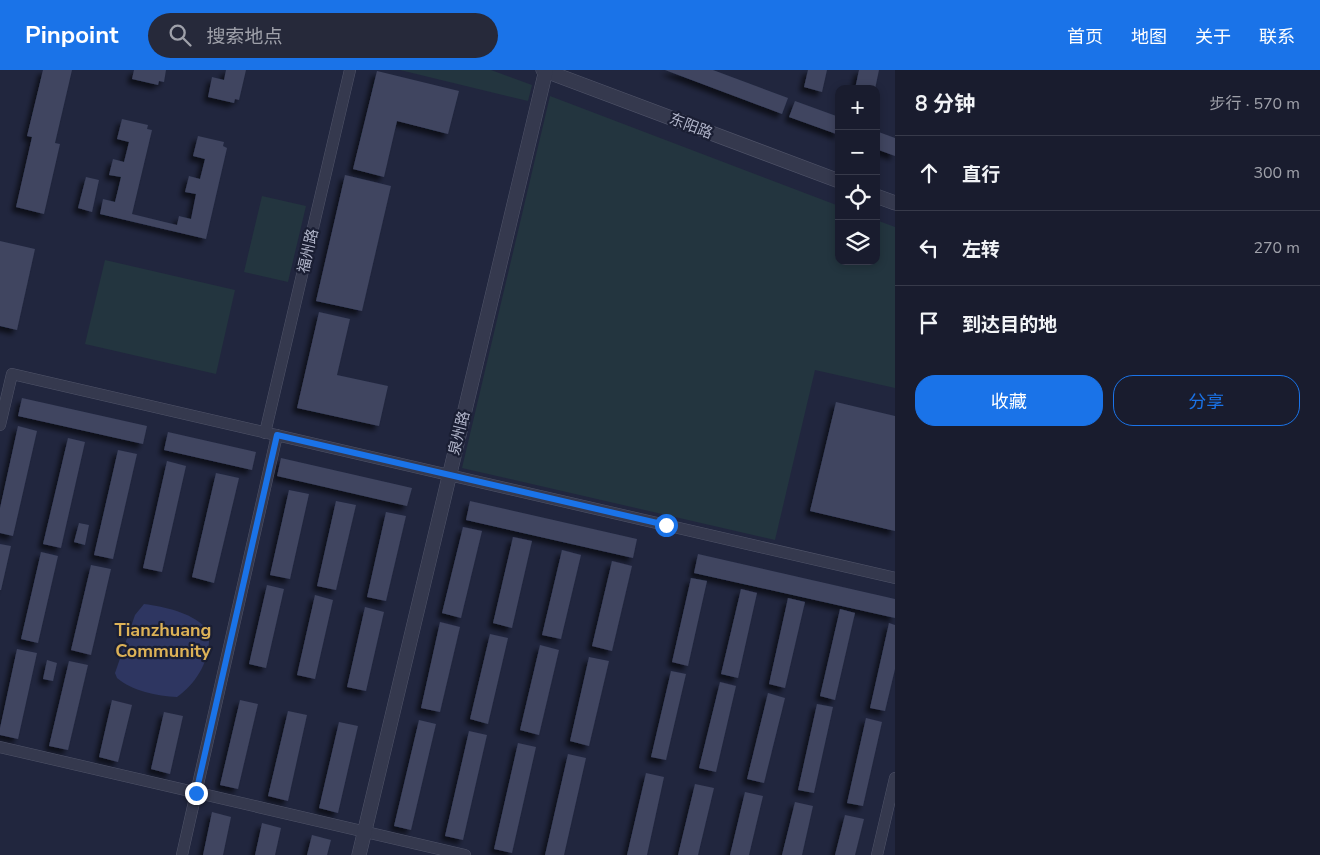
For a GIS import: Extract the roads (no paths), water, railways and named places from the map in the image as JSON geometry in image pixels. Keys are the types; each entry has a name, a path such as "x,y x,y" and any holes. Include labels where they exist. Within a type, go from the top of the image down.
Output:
{"street":[{"name":"福州路","path":"182,855 350,70"},
{"name":"东阳路","path":"545,70 835,179"},
{"name":"泉州路","path":"359,855 545,70"},
{"path":"880,197 895,203"},
{"path":"0,425 12,374 895,578"},
{"path":"0,748 465,855"},
{"path":"877,855 895,778"}],"water":[{"path":"144,604 184,614 199,622 208,632 208,649 203,665 195,680 177,697 153,694 137,689 123,683 117,678 115,673 135,615"}],"district":[{"name":"Tianzhuang Community","path":"163,640"}]}
